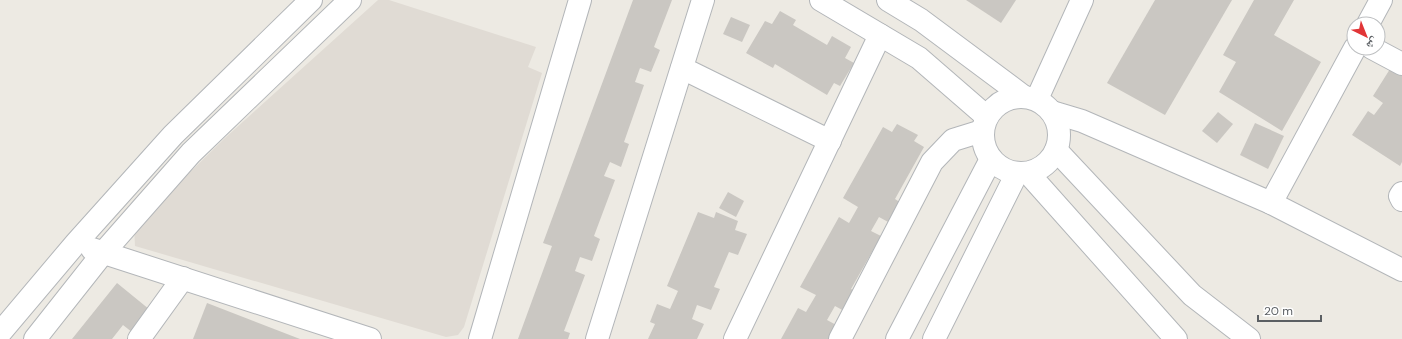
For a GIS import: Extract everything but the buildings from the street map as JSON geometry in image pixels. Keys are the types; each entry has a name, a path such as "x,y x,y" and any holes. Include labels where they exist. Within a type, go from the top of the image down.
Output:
{"street":[{"path":"0,333 76,243 173,135 311,0"},
{"path":"35,339 104,253 191,153 350,0"},
{"path":"480,339 580,0"},
{"path":"597,339 703,0"},
{"path":"821,0 919,58 985,124"},
{"path":"888,0 921,20 1037,102 1271,203 1402,270"},
{"path":"1037,102 1082,0"},
{"path":"1372,16 1381,0"},
{"path":"736,339 880,35"},
{"path":"1386,55 1402,64"},
{"path":"1271,203 1351,56"},
{"path":"682,68 830,141"},
{"path":"934,339 1023,173 1045,165 1056,150 1059,141 1060,130 1037,102 1008,98 996,105 985,124 983,141 991,159 999,166 1023,173 1176,339"},
{"path":"840,339 932,162 953,140 985,124"},
{"path":"1056,150 1192,296 1249,339"},
{"path":"897,339 991,159"},
{"path":"1402,193 1400,196 1402,200"},
{"path":"76,243 370,339"},
{"path":"139,339 183,278"}],"shaded area":[{"path":"378,0 389,0 536,47 528,67 542,73 464,327 458,335 446,337 135,246 134,227 225,138"}]}
